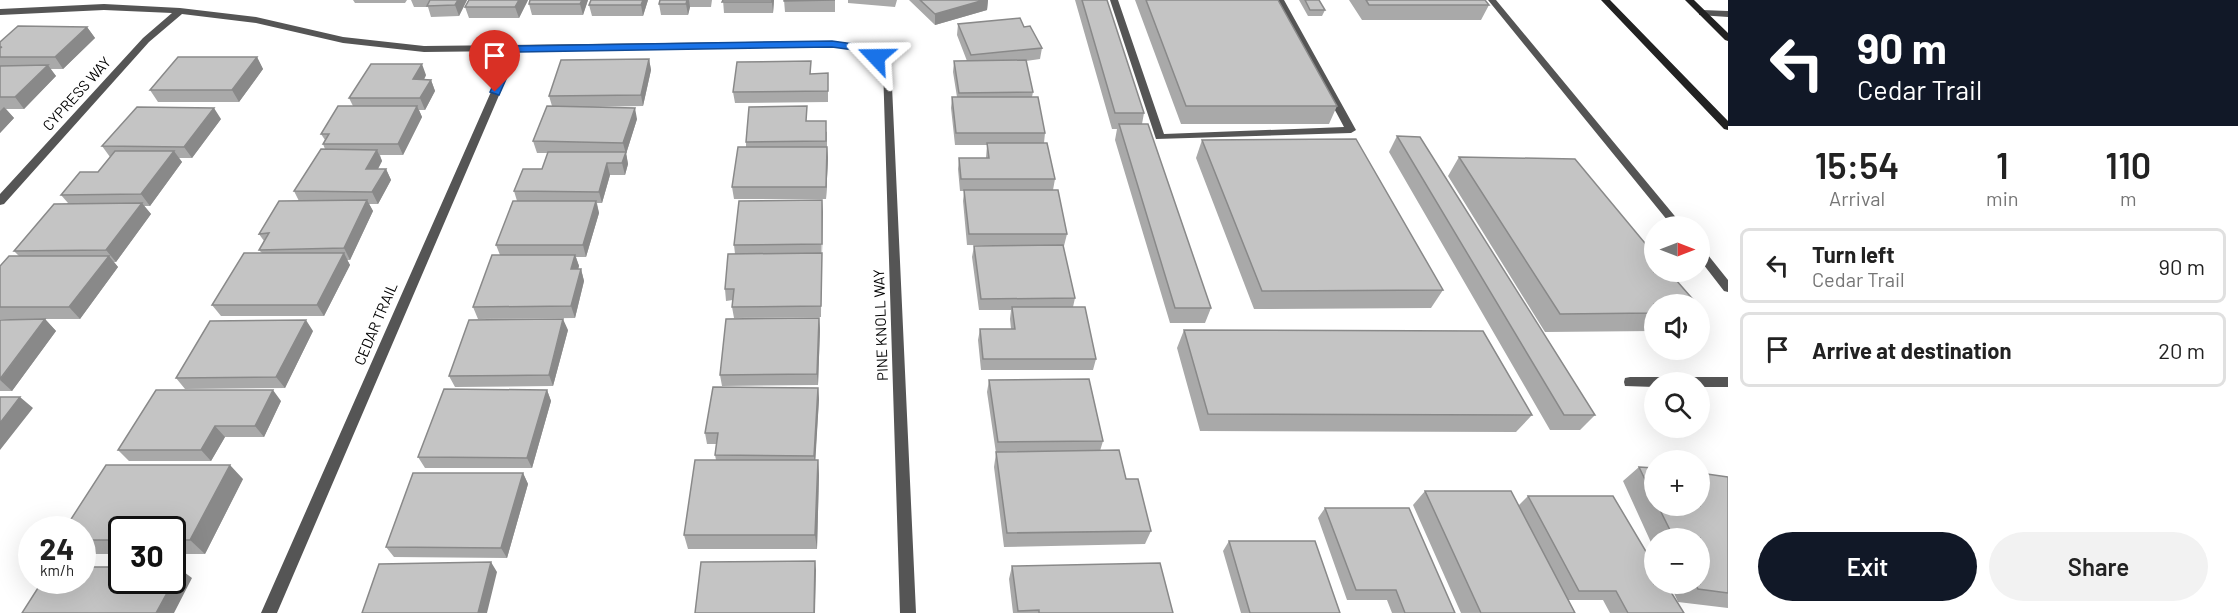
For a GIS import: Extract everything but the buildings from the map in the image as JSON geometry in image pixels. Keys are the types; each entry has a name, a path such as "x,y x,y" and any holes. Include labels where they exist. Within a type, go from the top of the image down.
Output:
{"main road":[{"path":"1605,0 1728,127"},
{"path":"1689,0 1728,38"}],"street":[{"path":"1114,0 1160,137 1351,130 1280,0"},
{"path":"1492,0 1670,216"},
{"path":"0,12 104,7 180,11 256,20 343,40 424,49 514,49"},
{"name":"CYPRESS WAY","path":"0,201 146,40 180,11"},
{"path":"1702,13 1728,14"},
{"name":"PINE KNOLL WAY","path":"514,49 832,44 864,48 888,66 908,613"},
{"name":"CEDAR TRAIL","path":"269,613 514,49"},
{"path":"1710,266 1728,288"},
{"path":"1630,382 1728,382"}],"route":[{"path":"495,92 514,49 832,44 864,48 876,57"}]}
